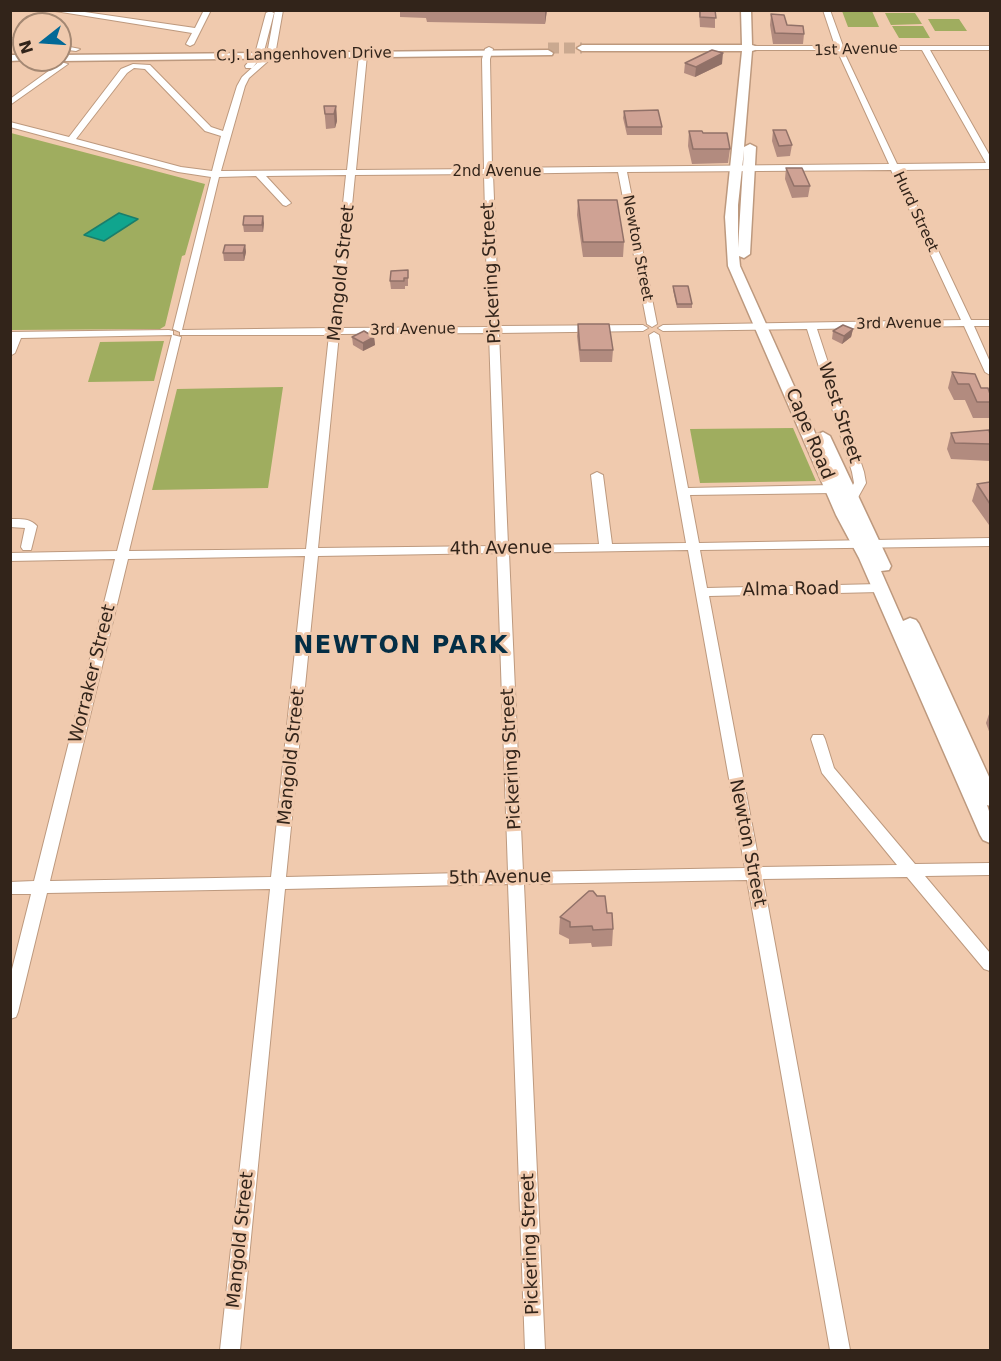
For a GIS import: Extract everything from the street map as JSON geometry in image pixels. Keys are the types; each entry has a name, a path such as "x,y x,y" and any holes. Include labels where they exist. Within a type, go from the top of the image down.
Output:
{"main road":[{"name":"Cape Road","path":"746,10 751,50"},
{"name":"Cape Road","path":"756,10 758,23 751,50 742,170 732,198 732,252 740,280 767,326 852,498 880,588 990,835"},
{"path":"582,50 751,50"},
{"name":"C.J. Langenhoven Drive","path":"72,61 240,56 265,53 363,55 548,51"},
{"name":"C.J. Langenhoven Drive","path":"72,53 484,53"},
{"path":"240,56 250,64"},
{"name":"Cape Road","path":"767,326 833,489 866,544 990,799"}],"street":[{"path":"52,10 197,31"},
{"path":"124,20 130,10"},
{"path":"190,44 208,10"},
{"path":"265,53 270,10"},
{"path":"265,53 279,10"},
{"name":"Hurd Street","path":"826,10 840,49 990,372"},
{"path":"72,48 76,49"},
{"path":"925,48 990,165"},
{"name":"1st Avenue","path":"751,50 990,48"},
{"name":"Worraker Street","path":"10,1012 216,174 234,83 250,64 265,53"},
{"name":"Worraker Street","path":"224,138 244,79 265,53"},
{"name":"Pickering Street","path":"484,53 535,1350"},
{"name":"Mangold Street","path":"230,1350 314,552 363,55"},
{"path":"71,140 124,71 130,67 140,66 149,68 160,83 208,129 224,138"},
{"path":"10,103 48,72"},
{"name":"2nd Avenue","path":"10,124 180,170 216,174 742,170 990,165"},
{"name":"Newton Street","path":"622,171 684,492 840,1350"},
{"path":"260,175 286,203"},
{"name":"3rd Avenue","path":"14,335 653,329 990,323"},
{"name":"West Street","path":"811,326 860,482 852,498"},
{"path":"10,353 14,335"},
{"path":"597,475 606,548"},
{"path":"684,492 833,489"},
{"path":"10,522 32,526 27,547"},
{"name":"4th Avenue","path":"10,557 990,542"},
{"name":"Alma Road","path":"701,592 880,588"},
{"path":"819,739 827,769 990,964"},
{"name":"5th Avenue","path":"10,888 990,869"}],"green space":[{"path":"842,11 872,11 879,27 848,27"},
{"path":"885,13 915,13 922,24 891,25"},
{"path":"928,19 959,19 967,31 935,31"},
{"path":"892,26 923,26 930,38 899,38"},
{"path":"11,133 205,184 185,255 182,256 165,326 160,329 11,330"},
{"path":"164,341 154,381 88,382 100,342"},
{"path":"283,387 268,488 152,490 177,389"},
{"path":"793,428 816,481 700,483 690,429"}],"water":[{"path":"119,213 138,219 104,241 84,235"}],"building":[{"path":"700,10 715,10 716,18 700,17"},
{"path":"771,14 784,15 787,25 803,26 804,34 775,33"},
{"path":"712,50 723,53 696,67 685,63"},
{"path":"324,106 336,106 334,114 325,114"},
{"path":"658,110 662,127 627,127 624,111"},
{"path":"773,130 786,130 792,145 779,146"},
{"path":"689,131 727,133 730,149 693,149"},
{"path":"786,168 802,168 810,186 794,186"},
{"path":"578,200 617,200 624,242 583,242"},
{"path":"244,216 263,216 262,225 243,225"},
{"path":"225,245 245,245 243,253 223,253"},
{"path":"408,270 408,278 404,278 404,281 390,281 391,271"},
{"path":"673,286 688,286 692,304 677,304"},
{"path":"578,324 609,324 613,350 580,350"},
{"path":"843,325 853,329 844,336 833,331"},
{"path":"364,331 374,337 363,343 352,337"},
{"path":"952,372 975,374 981,388 988,388 990,402 977,402 969,384 958,384"},
{"path":"989,430 990,444 955,443 951,433"},
{"path":"990,482 990,504 977,484"},
{"path":"589,891 593,891 597,896 605,896 607,913 612,913 613,929 593,930 592,926 570,927 570,922 560,917"}],"tunnel":[{"path":"548,48 582,48"}],"district":[{"name":"NEWTON PARK","path":"401,647"}]}
